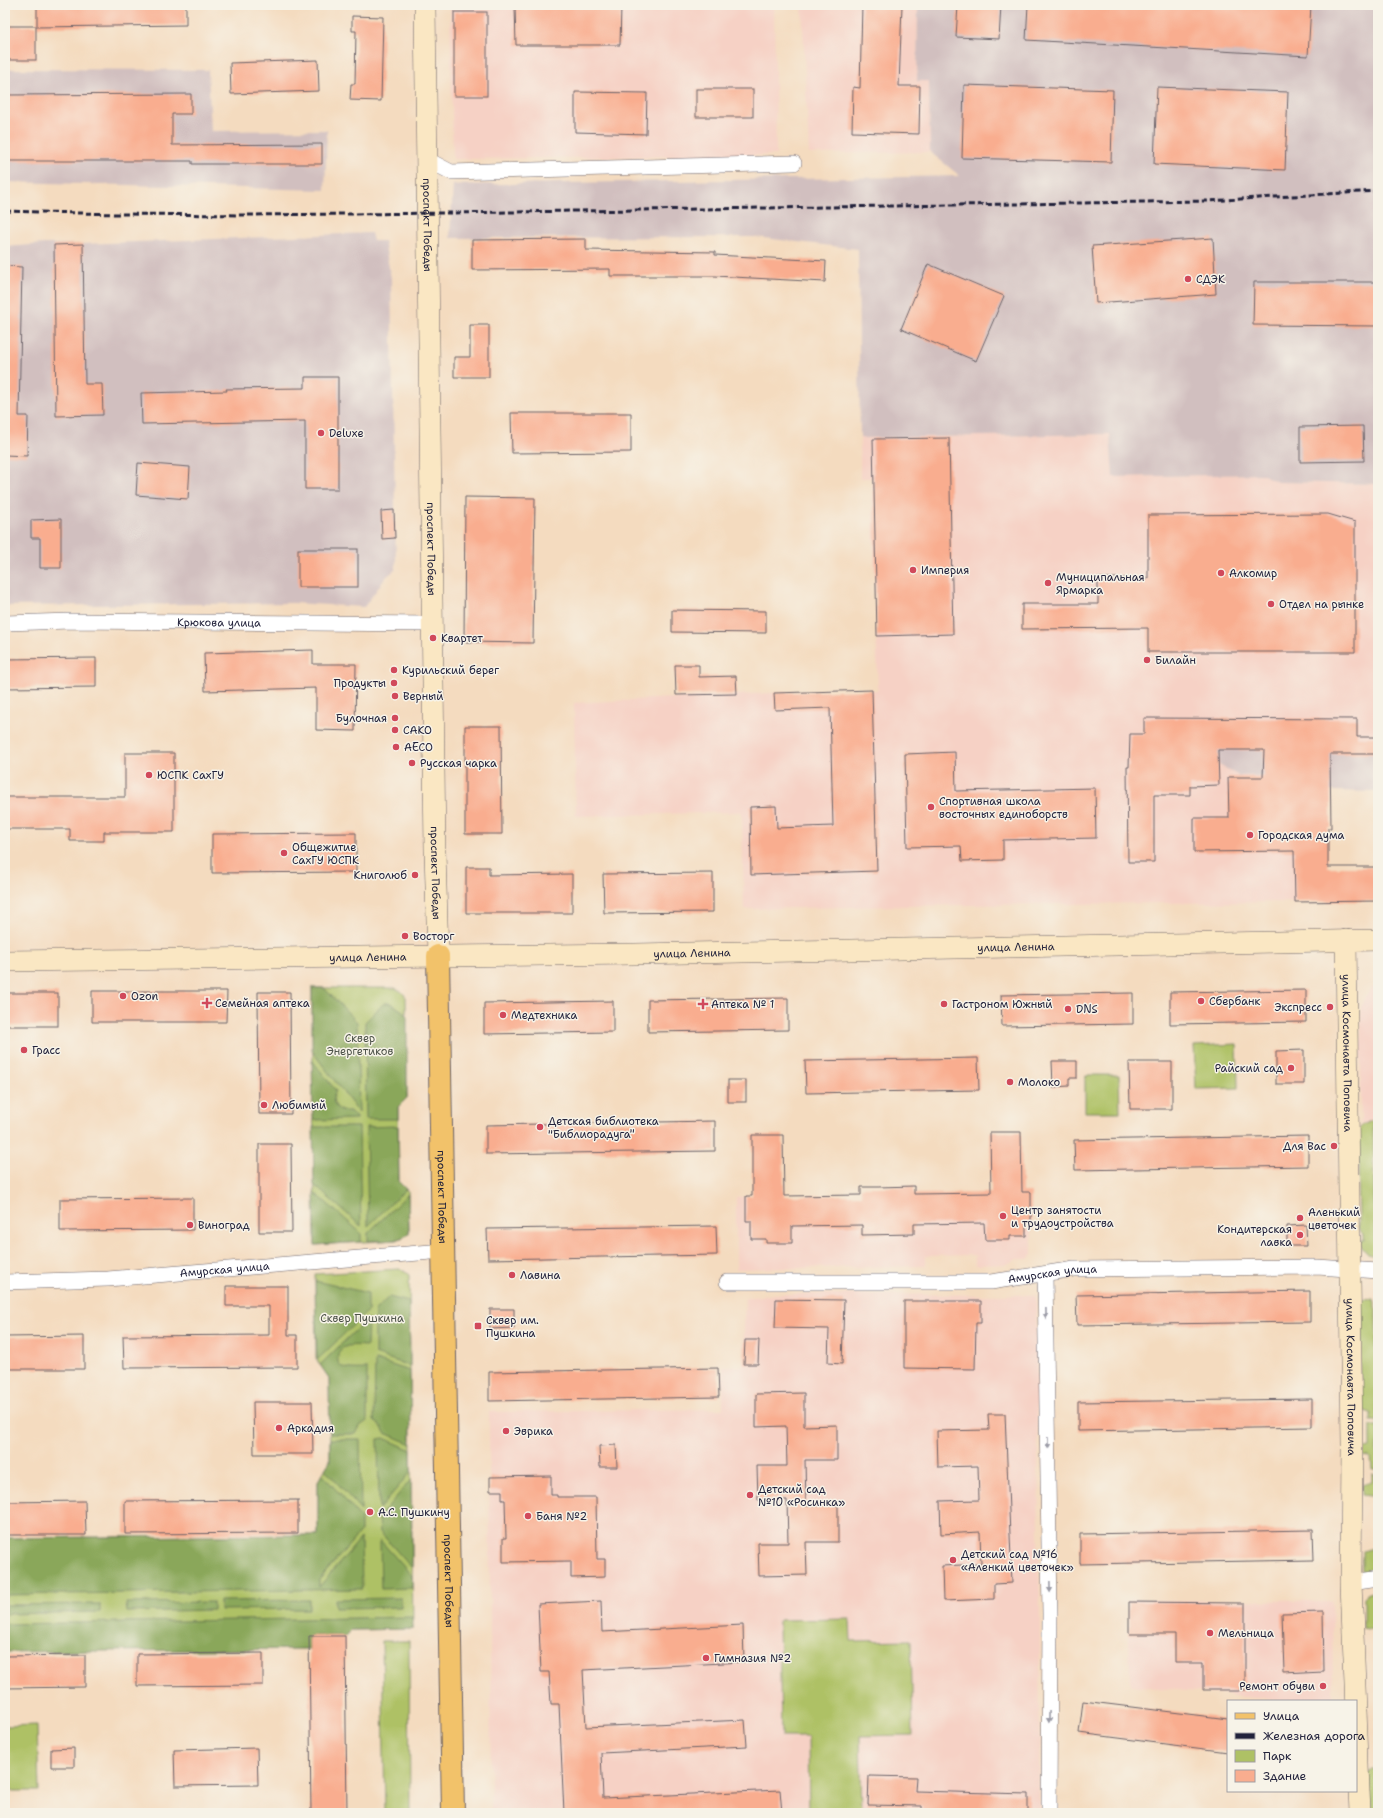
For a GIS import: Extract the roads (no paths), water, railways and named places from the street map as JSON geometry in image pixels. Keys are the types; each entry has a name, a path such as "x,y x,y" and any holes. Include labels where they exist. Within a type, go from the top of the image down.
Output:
{"main road":[{"name":"проспект Победы","path":"425,5 434,851 438,956 444,1251 453,1813"},
{"name":"улица Космонавта Поповича","path":"1346,940 1352,1584 1356,1700"},
{"name":"улица Ленина","path":"5,961 438,956 1378,940"},
{"name":"улица Космонавта Поповича","path":"1357,1727 1360,1813"}],"street":[{"path":"426,159 451,172 794,163"},
{"name":"Крюкова улица","path":"5,623 71,621 432,624"},
{"name":"Амурская улица","path":"5,1282 108,1279 444,1251"},
{"name":"Амурская улица","path":"727,1282 991,1282 1074,1269 1318,1267 1378,1271"},
{"path":"1045,1274 1050,1614 1049,1813"},
{"path":"1352,1584 1378,1579"}],"railway":[{"path":"5,211 247,215 449,213 1207,201 1378,191"}],"place":[{"name":"СДЭК","path":"1188,279"},
{"name":"Deluxe","path":"321,433"},
{"name":"Империя","path":"913,570"},
{"name":"Алкомир","path":"1221,573"},
{"name":"Муниципальная Ярмарка","path":"1048,583"},
{"name":"Отдел на рынке","path":"1271,604"},
{"name":"Квартет","path":"433,638"},
{"name":"Билайн","path":"1147,660"},
{"name":"Курильский берег","path":"394,670"},
{"name":"Продукты","path":"394,683"},
{"name":"Верный","path":"395,696"},
{"name":"Булочная","path":"395,718"},
{"name":"САКО","path":"395,730"},
{"name":"AECO","path":"396,747"},
{"name":"Русская чарка","path":"412,763"},
{"name":"ЮСПК СахГУ","path":"149,775"},
{"name":"Спортивная школа восточных единоборств","path":"931,807"},
{"name":"Городская дума","path":"1250,835"},
{"name":"Общежитие СахГУ ЮСПК","path":"284,853"},
{"name":"Книголюб","path":"415,875"},
{"name":"Восторг","path":"405,936"},
{"name":"Ozon","path":"123,996"},
{"name":"Сбербанк","path":"1201,1001"},
{"name":"Семейная аптека","path":"207,1003"},
{"name":"Аптека № 1","path":"703,1004"},
{"name":"Гастроном Южный","path":"944,1004"},
{"name":"Экспресс","path":"1330,1007"},
{"name":"DNS","path":"1068,1009"},
{"name":"Медтехника","path":"503,1015"},
{"name":"Грасс","path":"24,1050"},
{"name":"Райский сад","path":"1291,1068"},
{"name":"Молоко","path":"1010,1082"},
{"name":"Любимый","path":"264,1105"},
{"name":"Детская библиотека \"Библиорадуга\"","path":"540,1127"},
{"name":"Для Вас","path":"1334,1146"},
{"name":"Центр занятости и трудоустройства","path":"1003,1216"},
{"name":"Аленький цветочек","path":"1300,1218"},
{"name":"Виноград","path":"190,1225"},
{"name":"Кондитерская лавка","path":"1300,1235"},
{"name":"Лавина","path":"512,1275"},
{"name":"Сквер им. Пушкина","path":"478,1326"},
{"name":"Аркадия","path":"279,1428"},
{"name":"Эврика","path":"506,1431"},
{"name":"Детский сад №10 «Росинка»","path":"750,1495"},
{"name":"А.С. Пушкину","path":"370,1512"},
{"name":"Баня №2","path":"528,1516"},
{"name":"Детский сад №16 «Аленкий цветочек»","path":"953,1560"},
{"name":"Мельница","path":"1210,1633"},
{"name":"Гимназия №2","path":"706,1658"},
{"name":"Ремонт обуви","path":"1323,1686"}],"park label":[{"name":"Сквер Энергетиков","path":"360,1044"},
{"name":"Сквер Пушкина","path":"362,1318"}]}
